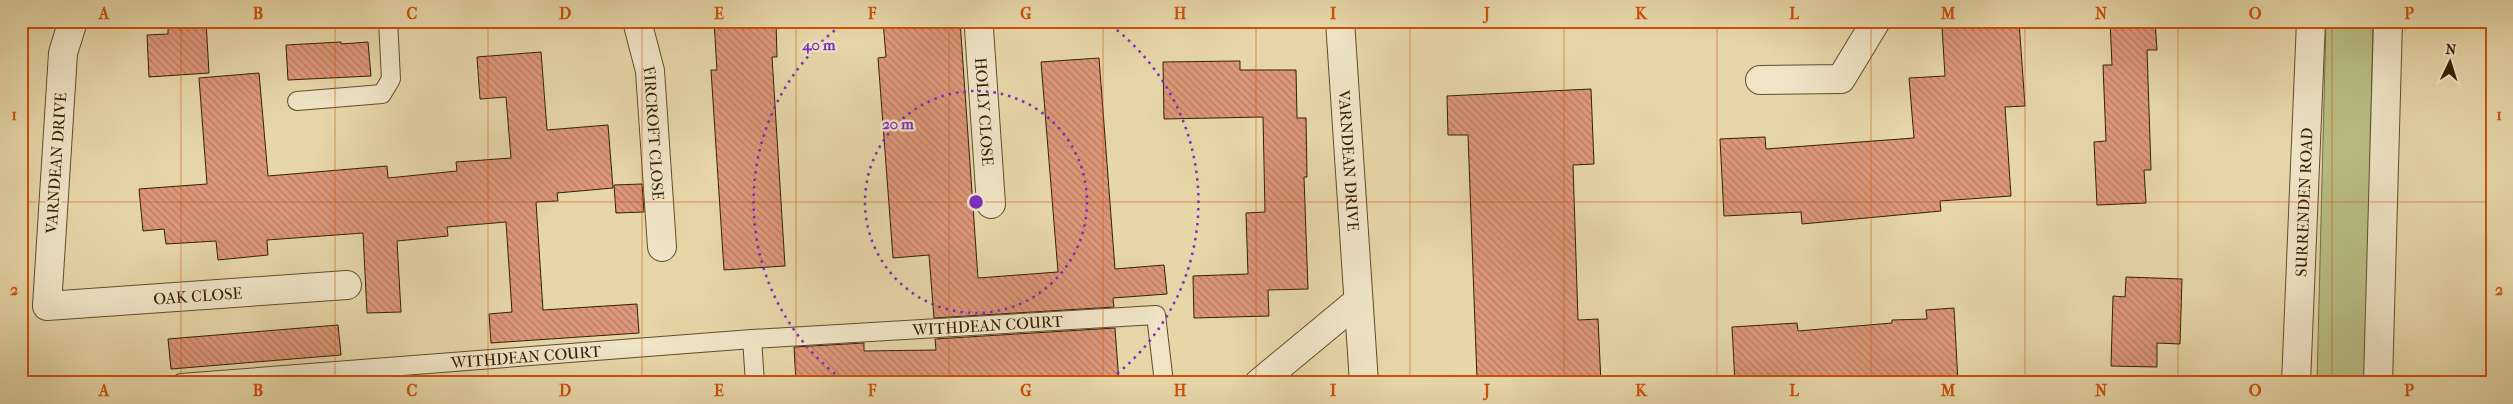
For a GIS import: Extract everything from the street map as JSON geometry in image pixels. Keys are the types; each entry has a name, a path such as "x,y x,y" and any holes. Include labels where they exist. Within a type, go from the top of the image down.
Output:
{"street":[{"name":"VARNDEAN DRIVE","path":"46,306 63,53 73,21"},
{"name":"FIRCROFT CLOSE","path":"637,21 650,71 662,248"},
{"name":"HOLLY CLOSE","path":"981,21 979,29 991,204"},
{"name":"VARNDEAN DRIVE","path":"1340,21 1364,383"},
{"path":"1760,80 1841,79 1876,21"},
{"name":"SURRENDEN ROAD","path":"2296,383 2311,21"},
{"path":"2378,383 2388,21"},
{"name":"OAK CLOSE","path":"46,306 348,285"},
{"path":"1260,383 1358,301"}],"lane":[{"path":"297,101 382,94 390,79 388,21"},
{"name":"WITHDEAN COURT","path":"181,383 752,339 1156,315 1164,383"},
{"path":"752,339 755,383"}],"green space":[{"path":"2326,21 2373,21 2366,383 2317,383"}],"building":[{"path":"168,21 206,21 209,73 149,77 147,35 168,34"},
{"path":"714,21 776,21 777,57 772,57 785,266 724,270 711,70 717,70"},
{"path":"883,21 960,21 978,278 1058,272 1041,62 1099,58 1115,269 1164,265 1167,294 1113,298 1114,307 934,318 929,255 893,258 878,58 886,57"},
{"path":"2110,21 2155,21 2157,50 2147,50 2151,170 2144,170 2146,203 2097,205 2094,142 2106,141 2103,65 2112,65"},
{"path":"2019,22 2025,106 2005,107 2011,196 1940,201 1941,211 1802,224 1801,212 1724,216 1720,139 1765,137 1766,149 1914,138 1909,78 1945,76 1942,27"},
{"path":"341,42 341,44 368,42 371,76 288,80 286,45"},
{"path":"541,52 547,130 608,125 613,188 557,193 558,201 536,202 543,310 637,304 639,333 491,343 489,314 512,312 506,222 447,227 448,236 397,241 401,312 367,313 363,233 267,240 268,255 218,260 216,241 166,244 164,229 143,231 139,189 207,184 199,78 259,73 268,176 387,166 388,178 457,171 456,162 511,158 506,97 480,99 477,57"},
{"path":"1240,61 1240,70 1296,70 1297,118 1306,118 1307,177 1304,177 1308,289 1268,290 1269,316 1194,318 1193,276 1248,274 1246,213 1265,212 1263,117 1164,119 1163,62"},
{"path":"1591,89 1594,164 1573,165 1578,320 1598,319 1601,383 1570,383 1570,376 1477,379 1468,135 1448,135 1447,96"},
{"path":"642,184 644,212 616,213 614,185"},
{"path":"2126,277 2182,279 2180,344 2157,343 2157,367 2111,366 2113,296 2125,297"},
{"path":"1954,308 1958,383 1735,383 1732,327 1797,323 1798,331 1892,323 1892,320 1927,319 1926,310"},
{"path":"338,325 341,355 171,369 168,339"},
{"path":"1115,328 1119,383 796,383 794,347 864,343 864,351 936,350 935,339"}]}
